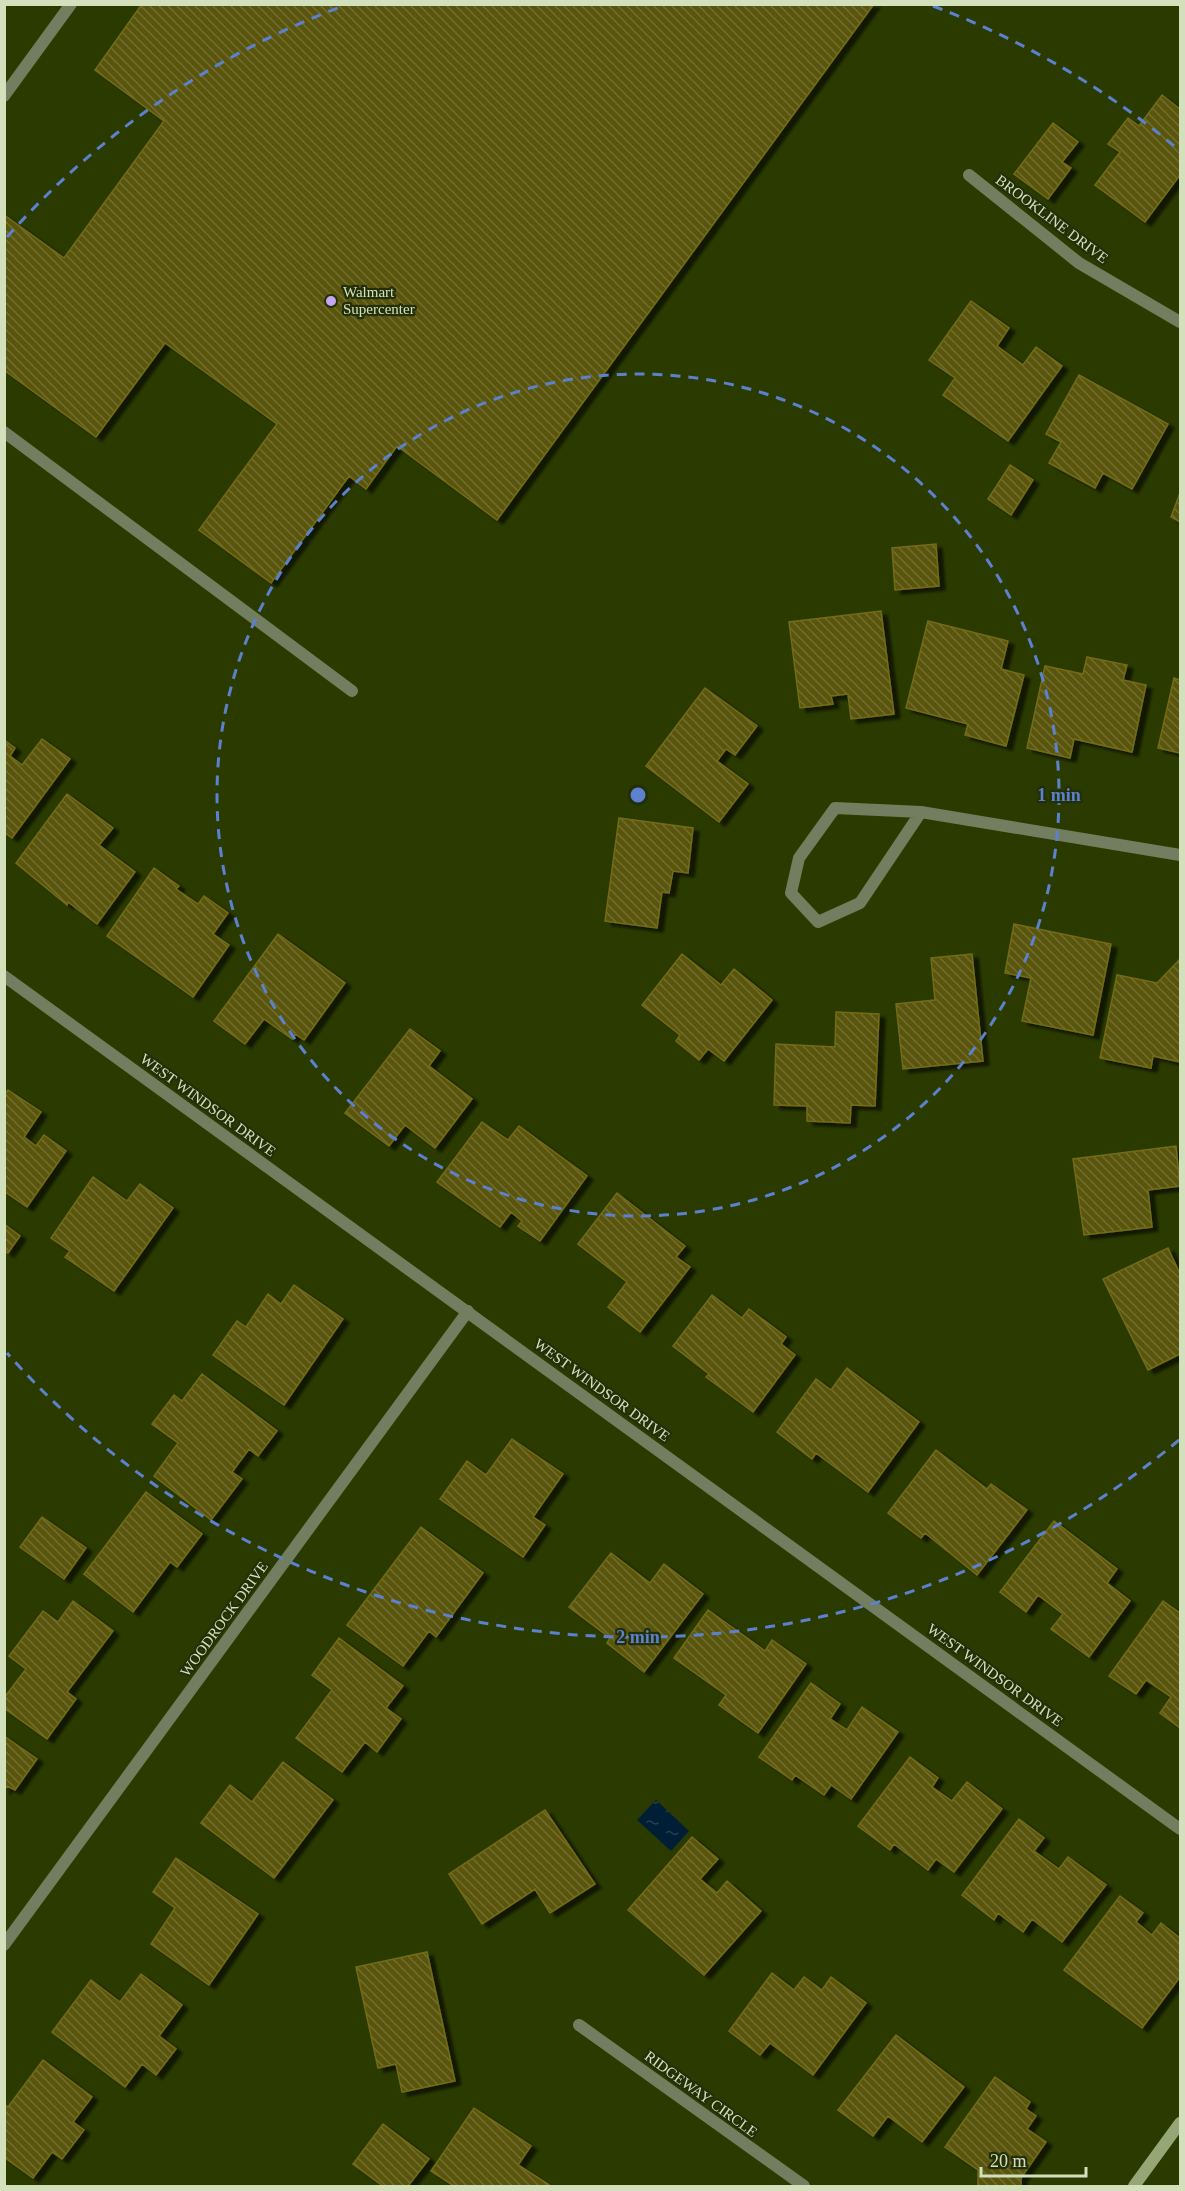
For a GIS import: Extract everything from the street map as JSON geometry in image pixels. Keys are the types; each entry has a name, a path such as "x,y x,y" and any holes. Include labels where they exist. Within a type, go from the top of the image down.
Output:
{"street":[{"path":"4,96 71,4"},
{"name":"BROOKLINE DRIVE","path":"969,175 1079,263 1178,317"},
{"path":"4,432 352,691"},
{"path":"921,813 860,903 818,922 791,893 799,858 835,808 921,813 1180,855"},
{"name":"WEST WINDSOR DRIVE","path":"4,976 1180,1829"},
{"name":"WOODROCK DRIVE","path":"4,1945 468,1311"},
{"name":"RIDGEWAY CIRCLE","path":"579,2025 804,2187"},
{"path":"1134,2187 1180,2123"}],"water":[{"path":"656,1800 689,1831 671,1851 637,1820"}],"building":[{"name":"Walmart Supercenter","path":"142,4 874,4 497,520 397,446 366,489 349,476 271,583 199,530 277,424 165,343 96,437 4,370 4,215 64,258 164,121 95,70"},
{"path":"1162,95 1180,109 1180,175 1145,222 1095,185 1120,152 1108,144 1128,118 1139,126"},
{"path":"1053,123 1078,142 1062,162 1071,168 1048,199 1014,174"},
{"path":"971,301 1009,328 997,346 1023,365 1036,347 1062,366 1008,441 943,395 955,378 929,360"},
{"path":"1079,375 1168,424 1132,489 1103,473 1095,488 1049,463 1061,442 1046,434"},
{"path":"1010,465 1033,480 1011,515 988,499"},
{"path":"1180,493 1180,522 1171,517"},
{"path":"936,544 939,586 895,590 892,548"},
{"path":"881,611 894,714 851,719 848,694 831,696 833,704 800,708 789,622"},
{"path":"928,621 1008,641 1001,669 1024,675 1006,746 965,735 968,724 906,708"},
{"path":"1087,657 1127,665 1123,680 1146,685 1132,752 1074,739 1070,758 1027,748 1045,666 1083,674"},
{"path":"1174,678 1180,680 1180,753 1158,748"},
{"path":"705,688 757,726 735,755 726,749 717,761 748,784 719,822 646,766"},
{"path":"42,739 70,759 12,838 4,832 4,740 15,748 10,756 22,765"},
{"path":"67,794 113,828 99,845 135,872 97,924 68,902 67,905 16,863"},
{"path":"619,818 693,828 688,873 673,871 669,893 662,892 657,928 605,921"},
{"path":"154,868 179,886 176,889 198,904 204,896 228,913 213,934 229,945 193,997 107,936"},
{"path":"1014,924 1111,944 1093,1035 1022,1021 1031,978 1005,973"},
{"path":"278,934 345,983 304,1040 295,1034 292,1039 264,1019 245,1044 214,1021"},
{"path":"682,954 721,985 734,969 772,1000 724,1061 708,1049 699,1060 676,1041 680,1035 642,1005"},
{"path":"972,954 983,1061 903,1069 896,1004 935,1000 931,958"},
{"path":"1180,959 1180,1062 1153,1056 1151,1068 1100,1058 1117,975 1157,983"},
{"path":"836,1012 879,1014 875,1106 851,1105 850,1123 807,1121 807,1106 774,1105 776,1044 835,1047"},
{"path":"410,1029 440,1051 429,1066 472,1099 435,1148 405,1125 389,1146 345,1113"},
{"path":"8,1090 41,1112 24,1137 36,1146 44,1135 66,1151 27,1207 4,1191 4,1095"},
{"path":"482,1122 508,1140 519,1126 587,1176 540,1241 518,1226 522,1221 511,1212 500,1227 437,1182"},
{"path":"1176,1146 1180,1186 1148,1190 1152,1227 1084,1235 1073,1159"},
{"path":"93,1177 127,1201 140,1184 173,1208 114,1291 65,1257 70,1251 51,1238"},
{"path":"617,1193 685,1246 676,1257 690,1267 640,1332 608,1307 627,1282 578,1244"},
{"path":"4,1224 20,1236 8,1253 4,1251"},
{"path":"1168,1248 1180,1274 1180,1354 1148,1370 1103,1279"},
{"path":"294,1285 343,1319 284,1405 213,1355 237,1321 246,1327 268,1294 281,1304"},
{"path":"712,1295 742,1318 749,1309 786,1337 781,1344 795,1355 753,1412 706,1377 709,1374 673,1346"},
{"path":"847,1368 919,1422 868,1492 816,1453 812,1459 777,1432 816,1379 831,1390"},
{"path":"202,1374 277,1431 258,1456 249,1449 232,1472 242,1479 211,1520 154,1476 178,1443 152,1424 174,1395 182,1401"},
{"path":"512,1439 563,1474 533,1517 545,1525 523,1557 440,1499 467,1461 486,1475"},
{"path":"936,1450 987,1489 991,1484 1027,1510 977,1575 925,1533 921,1538 888,1513"},
{"path":"146,1492 202,1534 177,1567 170,1562 133,1612 84,1574"},
{"path":"42,1517 86,1548 64,1579 20,1547"},
{"path":"1054,1521 1117,1569 1107,1583 1130,1601 1089,1657 1051,1629 1063,1614 1038,1595 1026,1612 1000,1592"},
{"path":"421,1527 483,1573 436,1637 429,1631 403,1666 347,1625"},
{"path":"611,1553 650,1583 664,1564 703,1594 644,1672 607,1643 610,1638 569,1607"},
{"path":"73,1601 113,1631 67,1692 76,1699 47,1739 4,1708 4,1698 26,1669 9,1656 43,1611 58,1622"},
{"path":"1163,1601 1180,1613 1180,1728 1160,1713 1171,1697 1146,1680 1136,1694 1109,1676"},
{"path":"708,1610 765,1651 772,1640 806,1664 758,1733 719,1705 726,1695 674,1658"},
{"path":"339,1638 403,1686 386,1708 401,1719 377,1752 365,1742 342,1772 296,1738 332,1690 312,1675"},
{"path":"811,1683 840,1704 830,1719 847,1730 862,1707 898,1732 851,1799 831,1785 824,1795 795,1775 792,1780 759,1757"},
{"path":"4,1736 37,1759 15,1790 7,1786 4,1790"},
{"path":"910,1757 938,1778 932,1787 952,1801 967,1782 1002,1809 954,1872 936,1859 928,1870 894,1844 890,1850 858,1826"},
{"path":"283,1762 333,1800 274,1878 201,1823 230,1785 252,1802"},
{"path":"545,1810 595,1884 550,1913 535,1889 482,1924 449,1874"},
{"path":"1019,1819 1044,1838 1034,1851 1059,1869 1068,1857 1106,1885 1062,1942 1032,1919 1023,1932 998,1913 994,1920 962,1895"},
{"path":"692,1837 718,1859 700,1879 717,1893 727,1881 761,1911 704,1975 628,1910"},
{"path":"176,1858 258,1914 209,1985 151,1944 175,1908 153,1892"},
{"path":"1120,1896 1143,1913 1136,1922 1152,1935 1161,1923 1180,1938 1180,1977 1142,2028 1064,1970"},
{"path":"427,1952 455,2081 402,2092 396,2064 378,2068 356,1967"},
{"path":"772,1973 794,1990 804,1977 822,1990 831,1977 866,2003 813,2075 770,2043 760,2055 729,2031"},
{"path":"141,1974 182,2005 159,2036 176,2049 156,2075 142,2064 125,2087 52,2032 91,1980 120,2002"},
{"path":"896,2035 964,2087 922,2142 888,2116 873,2136 838,2110"},
{"path":"43,2060 92,2097 73,2122 84,2130 62,2159 52,2152 33,2178 4,2157 4,2104 8,2107"},
{"path":"995,2077 1030,2102 1026,2109 1036,2116 1027,2129 1046,2142 1021,2178 1021,2186 978,2186 978,2170 945,2147"},
{"path":"474,2108 531,2146 518,2165 551,2186 454,2186 431,2171"},
{"path":"383,2124 429,2159 408,2186 383,2186 353,2164"}],"place":[{"name":"Walmart Supercenter","path":"331,301"}]}
